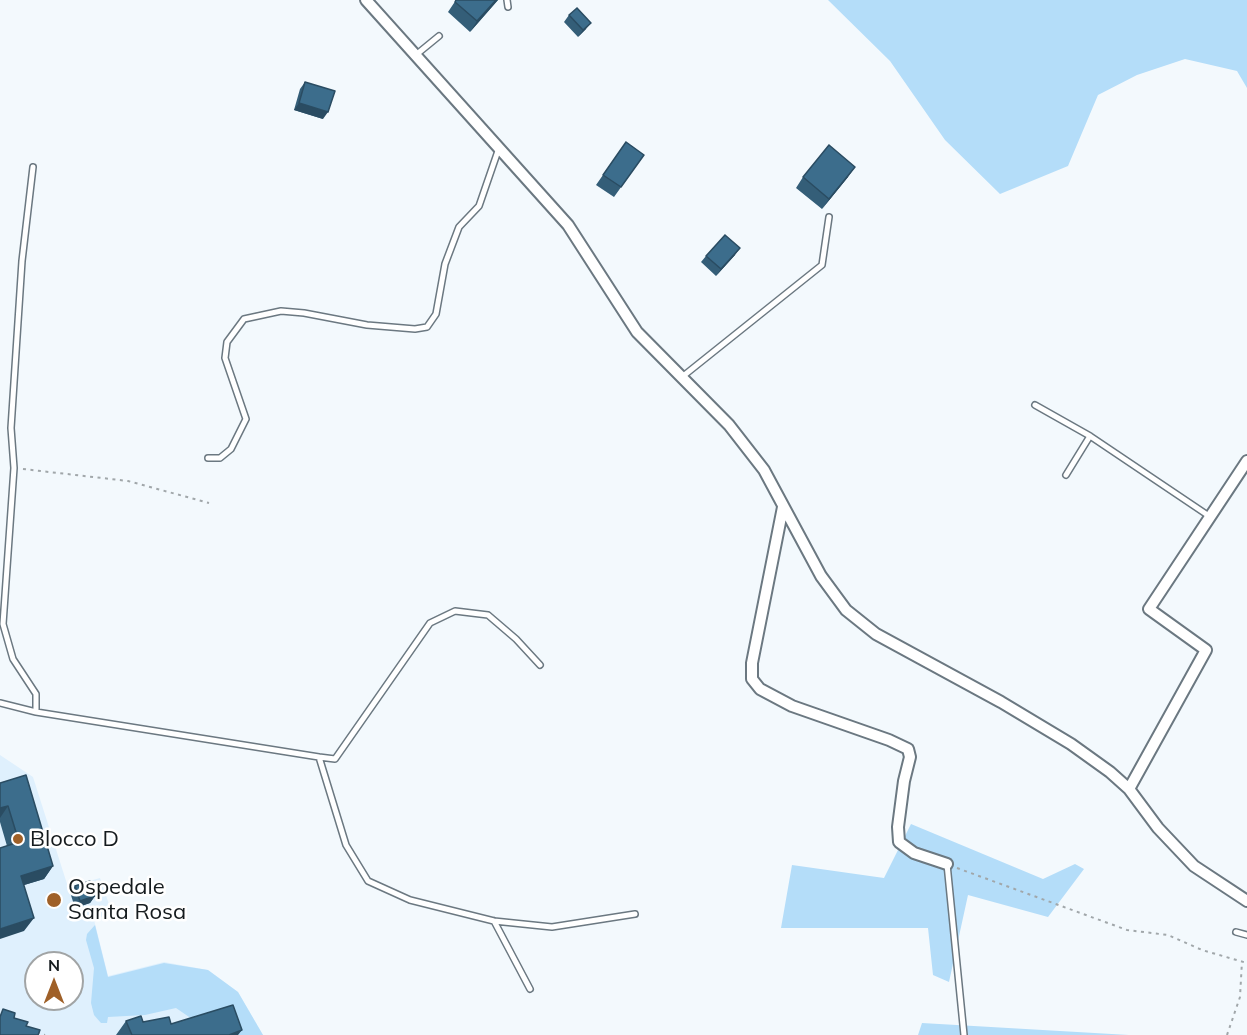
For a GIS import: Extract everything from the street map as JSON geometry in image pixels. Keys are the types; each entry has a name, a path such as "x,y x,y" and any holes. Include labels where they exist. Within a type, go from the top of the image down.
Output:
{"street":[{"path":"366,0 500,146 568,225 637,332 729,425 764,470 821,576 846,610 876,634 1071,744 1129,789 1158,828 1194,866 1247,901"},
{"path":"1129,789 1206,650 1149,609 1247,461"},
{"path":"783,507 752,663 752,679 760,689 792,706 889,740 908,749 910,757 904,781 898,827 899,842 914,854 946,864"}],"lane":[{"path":"417,54 439,36"},
{"path":"208,458 220,458 231,449 246,419 225,358 227,342 244,319 281,311 367,325 415,330 427,327 436,314 445,264 459,228 478,206 500,146"},
{"path":"33,167 22,261 11,428 14,468 3,624 13,659 36,694 36,712"},
{"path":"682,377 822,265 829,217"},
{"path":"1035,405 1090,436 1211,517"},
{"path":"1066,475 1090,436"},
{"path":"0,703 36,712 335,759 430,623 455,611 488,615 516,639 540,665"},
{"path":"319,758 346,845 368,881 410,900 494,921 552,927 635,914"},
{"path":"946,864 964,1035"},
{"path":"494,921 530,989"},
{"path":"1236,932 1247,935"}],"path":[{"path":"14,468 128,481 209,503"},
{"path":"946,864 1127,930 1168,935 1202,950 1247,963"},
{"path":"1227,1035 1240,997 1242,962"},
{"path":"34,1031 45,1035"}],"shaded area":[{"path":"828,0 1247,0 1247,88 1237,71 1185,59 1137,75 1098,95 1068,166 1000,194 945,140 890,61"},
{"name":"Ospedale Santa Rosa","path":"0,755 33,777 68,887 100,878 112,913 94,920 108,976 164,962 208,970 238,992 263,1035 0,1035"},
{"path":"911,824 1043,879 1075,864 1084,869 1048,917 968,895 949,982 933,975 928,928 781,928 792,865 884,878"},
{"path":"95,925 108,977 164,963 208,970 238,992 263,1035 227,1035 195,1021 176,1008 145,1015 108,1017 107,1023 101,1023 94,1015 91,1003 94,968 86,940 87,934"},
{"path":"922,1023 1129,1035 918,1035"}],"building":[{"path":"456,0 496,0 477,21 455,2"},
{"path":"577,8 591,23 583,30 569,15"},
{"path":"305,82 335,91 328,112 299,103"},
{"path":"626,142 644,155 621,187 603,175"},
{"path":"829,145 855,167 829,199 803,177"},
{"path":"725,235 740,248 721,269 706,256"},
{"path":"26,775 53,866 21,876 34,918 0,929 0,848 19,842 8,806 0,808 0,783"},
{"path":"90,881 95,896 80,901 75,886"},
{"path":"233,1005 242,1030 229,1035 132,1035 126,1021 141,1016 143,1022 169,1017 171,1024"},
{"path":"3,1009 15,1013 14,1018 28,1022 26,1026 40,1030 38,1035 0,1035 0,1017"}],"place":[{"name":"Blocco D","path":"18,839"},
{"name":"Ospedale Santa Rosa","path":"54,900"}]}
